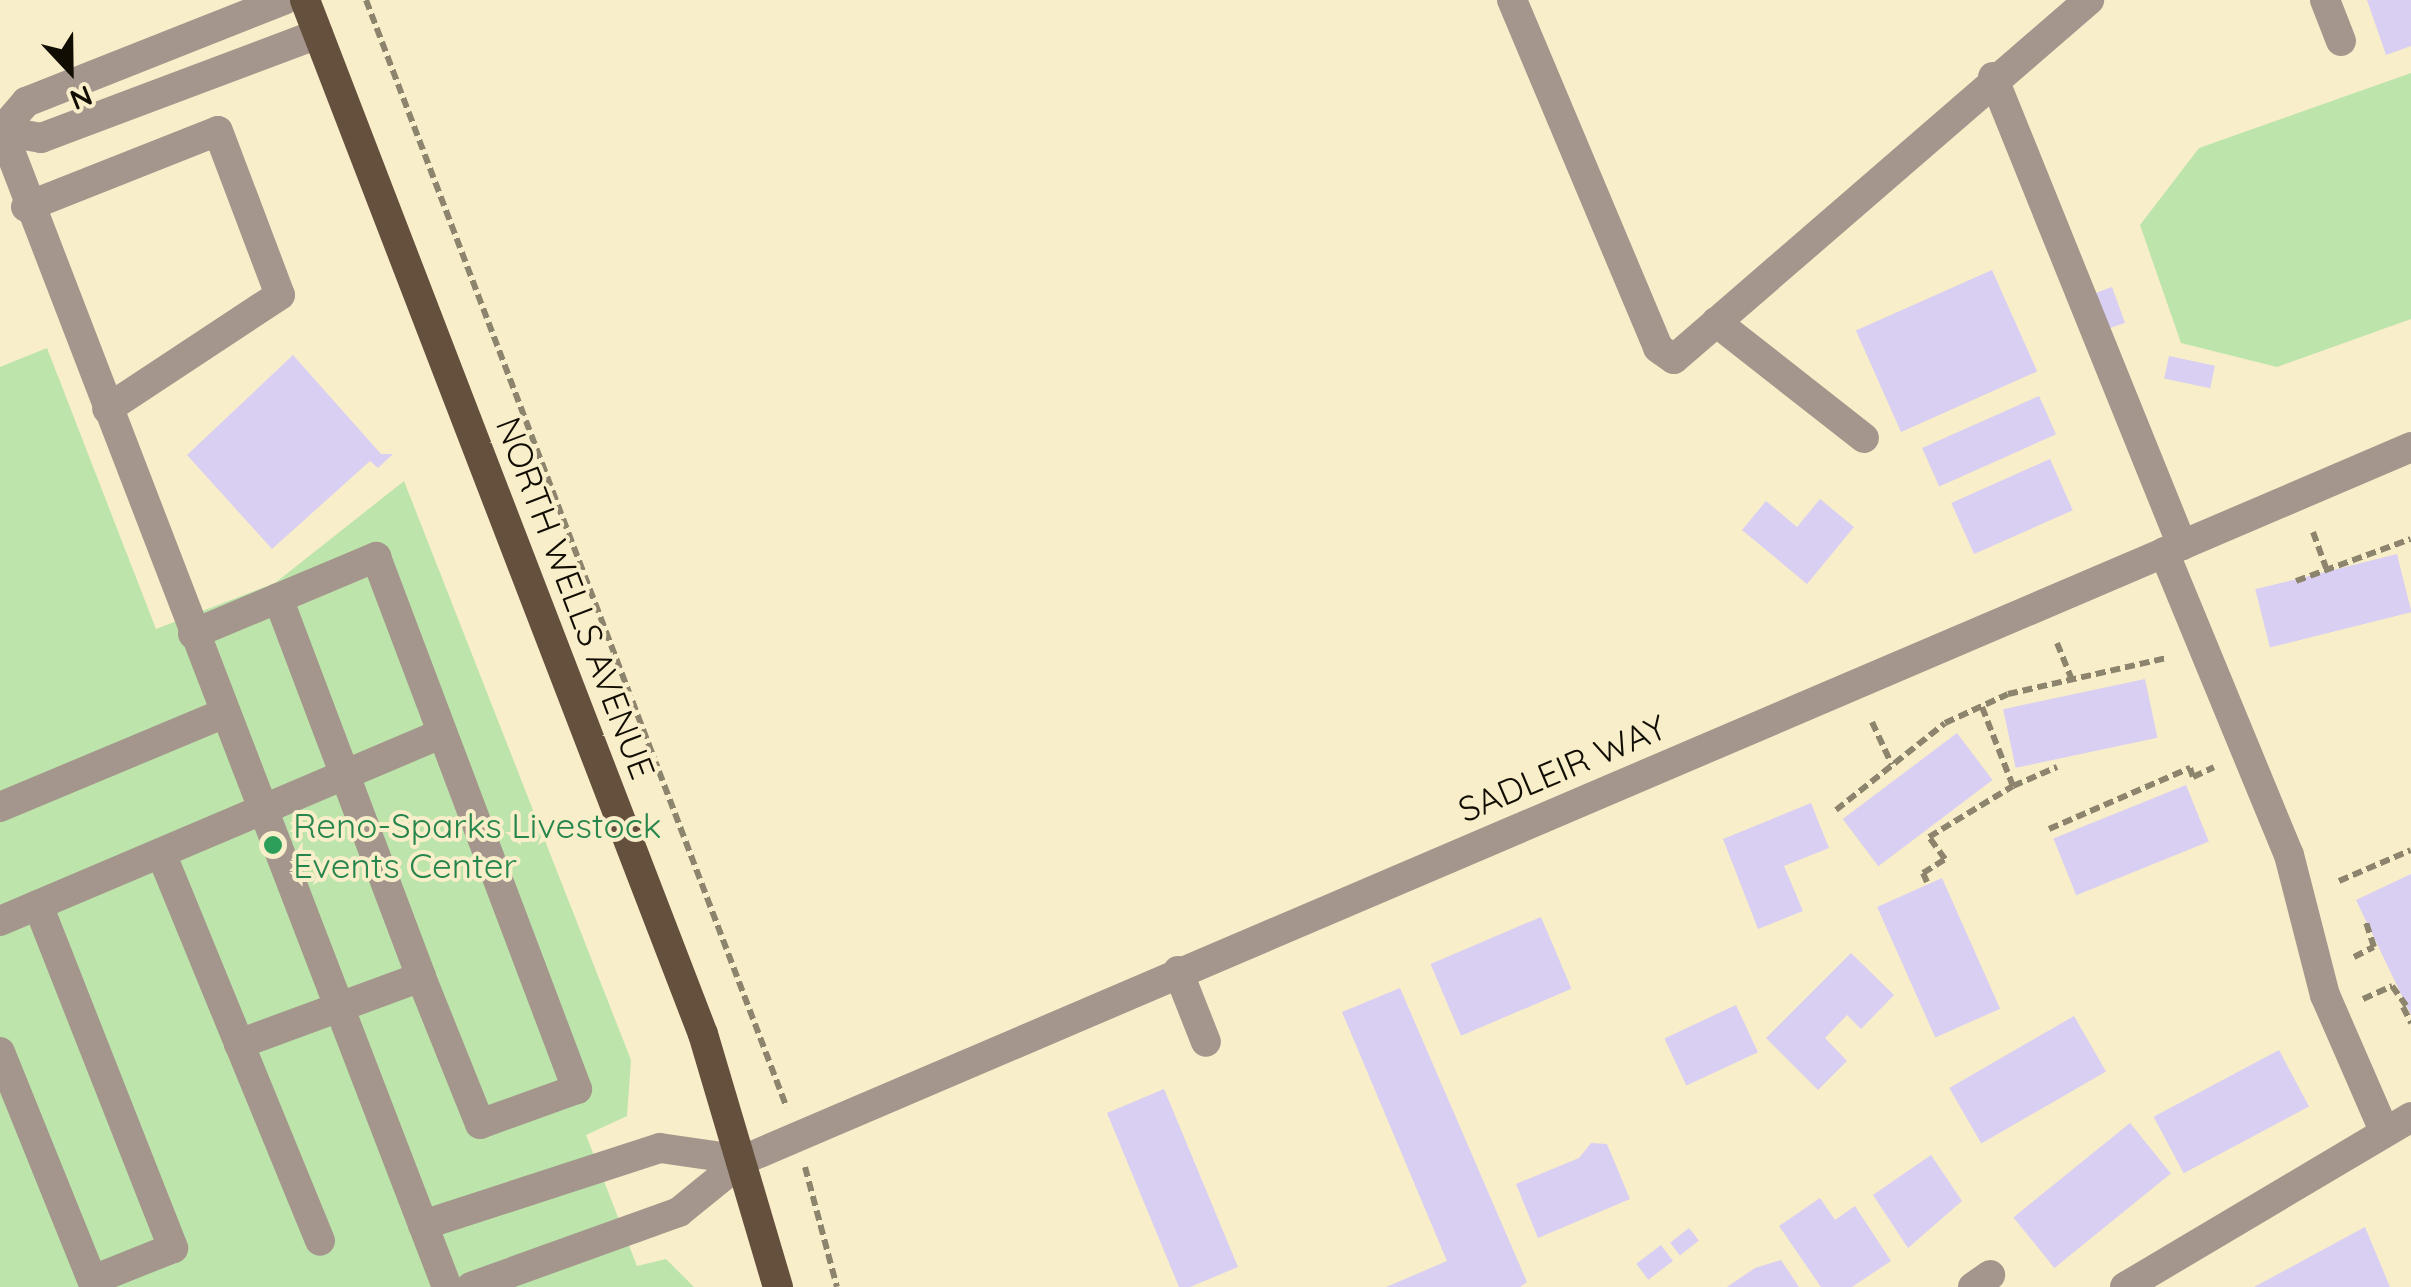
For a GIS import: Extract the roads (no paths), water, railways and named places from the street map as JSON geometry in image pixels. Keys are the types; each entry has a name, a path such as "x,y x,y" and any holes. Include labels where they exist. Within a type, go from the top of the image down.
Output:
{"main road":[{"name":"NORTH WELLS AVENUE","path":"305,0 704,1034 778,1287"}],"street":[{"path":"1,129 26,102 284,0"},
{"path":"1512,0 1658,348 1674,359 1993,77 2089,0"},
{"path":"2325,0 2342,41"},
{"path":"1,129 41,138 318,34"},
{"path":"1993,77 2289,855 2324,994 2398,1124 2125,1287"},
{"path":"1,129 26,207 264,810 446,1287"},
{"path":"26,207 218,130 280,295 108,409"},
{"path":"1716,322 1864,438"},
{"name":"SADLEIR WAY","path":"471,1287 679,1212 743,1160 796,1136 2411,447"},
{"path":"193,634 278,598 376,557 577,1089 480,1124 278,598"},
{"path":"0,807 226,713"},
{"path":"0,921 442,733"},
{"path":"161,853 320,1242"},
{"path":"0,1052 94,1284 173,1248 38,905"},
{"path":"1178,971 1206,1042"},
{"path":"239,1044 421,977"},
{"path":"423,1225 660,1148 743,1160"}],"place":[{"name":"Reno-Sparks Livestock Events Center","path":"273,845"}]}
